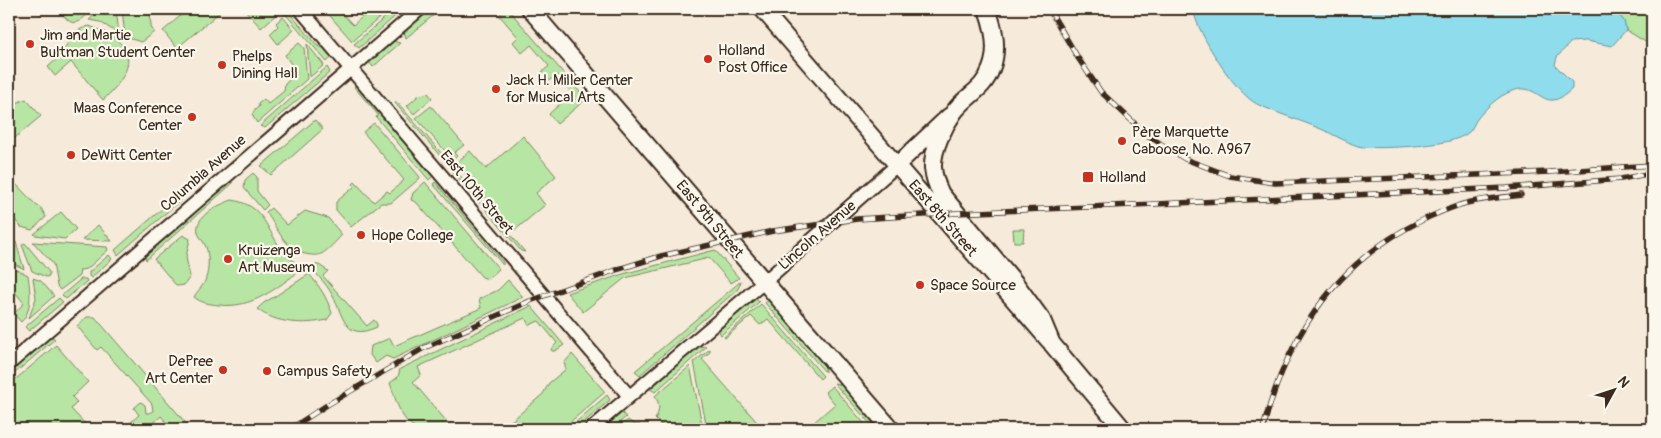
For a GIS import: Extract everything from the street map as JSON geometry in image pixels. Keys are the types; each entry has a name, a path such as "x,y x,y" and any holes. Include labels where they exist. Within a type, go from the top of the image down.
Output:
{"main road":[{"name":"East 9th Street","path":"530,9 891,429"},
{"name":"East 8th Street","path":"762,9 1052,344 1123,429"},
{"name":"Lincoln Avenue","path":"897,165 981,87 991,69 994,55 995,35 988,11"},
{"path":"954,111 935,150 933,168 936,183 942,194 1042,320 1052,344"}],"street":[{"name":"East 10th Street","path":"300,9 629,396"},
{"name":"Columbia Avenue","path":"9,364 420,9"},
{"name":"Lincoln Avenue","path":"591,429 764,282 897,165"}],"green space":[{"path":"62,9 93,9 78,22 71,22 65,18"},
{"path":"101,9 116,9 119,34 100,22 89,20"},
{"path":"122,9 150,9 151,27 154,32 141,42 125,37"},
{"path":"218,9 220,12 177,48 163,31 187,10"},
{"path":"244,9 276,9 279,12 261,28"},
{"path":"281,9 286,9 319,47 323,47 332,57 327,62"},
{"path":"324,9 338,9 353,25 371,9 390,9 352,41"},
{"path":"395,9 400,9 400,12 359,48 354,44"},
{"path":"431,9 441,9 406,38 404,31"},
{"path":"506,9 586,99 557,124 549,114 572,93 557,75 547,82 540,74 549,66 531,45 522,53 513,42 518,37 499,15"},
{"path":"1613,9 1652,9 1652,46 1626,30 1624,21"},
{"path":"283,17 294,30 278,44 270,34 278,26 276,23"},
{"path":"89,26 105,32 116,40 124,48 127,57 127,66 123,77 103,100 71,62 55,76 48,67 60,56 73,34"},
{"path":"393,41 400,43 373,67 369,62"},
{"path":"299,43 304,48 307,79 257,123 252,115 259,106 258,104 264,99 268,104 284,91 285,84 297,73 285,55"},
{"path":"307,44 324,65 310,77"},
{"path":"327,67 330,72 265,128 260,126"},
{"path":"357,85 434,175 429,180 376,117 378,115 354,87"},
{"path":"428,93 432,98 414,114 407,106 418,96"},
{"path":"26,99 41,116 9,143 9,106"},
{"path":"397,102 449,162 447,164 395,103"},
{"path":"431,106 464,145 454,153 457,156 453,160 416,118"},
{"path":"315,120 323,129 271,175 261,166"},
{"path":"374,123 420,177 391,203 381,203 351,227 336,210 336,202 354,187 353,184 355,182 374,202 387,191 390,193 404,180 363,132"},
{"path":"523,136 556,176 536,193 545,205 514,231 456,163 470,151 486,169"},
{"path":"452,166 525,252 521,251 450,168"},
{"path":"253,173 257,177 257,191 268,205 263,210 244,188 245,180"},
{"path":"9,181 13,181 41,208 46,217 32,230 21,227 9,213"},
{"path":"230,181 233,183 146,260 145,254"},
{"path":"425,182 499,269 488,279 482,277 416,202 411,200 413,193"},
{"path":"435,182 503,262 503,265 433,184"},
{"path":"179,194 182,199 118,255 115,250"},
{"path":"232,200 252,207 264,220 284,253 302,269 264,296 242,304 219,305 206,303 194,297 205,281 208,266 207,250 198,233 198,227 200,221 209,212"},
{"path":"271,208 287,225 305,211 328,218 342,235 321,254 305,254 292,247 282,237 266,212"},
{"path":"61,212 76,229 65,239 34,234"},
{"path":"98,225 112,241 82,240"},
{"path":"1013,229 1024,229 1023,242 1014,242"},
{"path":"183,235 190,239 186,257 190,277 184,285 178,286 154,259"},
{"path":"16,242 24,269 9,261 9,248"},
{"path":"33,242 107,247 108,250 87,269 80,270 79,276 60,290 57,286 53,264"},
{"path":"25,243 49,272 49,276 46,277 32,271 22,245"},
{"path":"715,250 739,278 731,283 709,258 625,278 583,312 567,293 623,274"},
{"path":"109,255 112,259 91,278 89,272"},
{"path":"315,265 319,265 328,271 323,276 367,326 374,320 377,327 366,331 357,331 350,328 328,288 313,270"},
{"path":"9,266 28,275 29,306 21,322 14,314 24,303 9,285"},
{"path":"309,274 330,307 332,313 327,320 300,323 290,322 273,318 257,309 265,302"},
{"path":"33,278 41,281 54,296 29,318 36,298"},
{"path":"81,279 86,279 87,281 66,299 62,295"},
{"path":"508,280 523,297 393,359 386,356 376,363 370,355 371,346 390,338 394,346 481,308 479,299 498,290"},
{"path":"741,281 738,289 640,375 635,371"},
{"path":"59,298 63,302 29,331 25,327"},
{"path":"755,298 759,302 721,335 718,329"},
{"path":"770,299 824,361 825,372 765,303"},
{"path":"761,304 823,376 820,379 768,319 760,325 751,316 724,337"},
{"path":"531,306 564,345 552,351 551,349 557,343 539,321 529,325 525,318 418,367 421,375 413,382 453,429 422,429 415,427 404,418 390,383 398,377 400,369"},
{"path":"87,317 95,317 191,429 172,429 161,416 147,429 123,429 139,415 134,408 141,402 145,405 146,413 149,413 153,411 152,404 101,347 97,350 77,326"},
{"path":"50,335 55,339 9,378 9,371"},
{"path":"56,345 88,382 72,397 77,402 71,409 90,429 9,429 9,385"},
{"path":"699,346 706,347 655,392 650,389"},
{"path":"710,349 710,352 702,359 763,429 707,429 694,362"},
{"path":"572,354 605,392 562,429 502,429 543,394 549,383 566,369 564,363"},
{"path":"690,366 703,429 665,429 655,419 659,408 655,396"},
{"path":"834,383 844,385 873,419 872,426"},
{"path":"832,386 869,429 806,429 835,404 825,392"},
{"path":"607,395 610,400 576,429 568,429"},
{"path":"622,413 626,417 611,429 603,429"},
{"path":"628,420 635,425 640,425 640,429 617,429"}],"water":[{"path":"1193,9 1614,9 1624,21 1626,30 1612,46 1586,41 1571,42 1557,57 1555,65 1572,82 1572,89 1562,97 1554,100 1547,99 1530,90 1512,91 1493,103 1477,119 1472,129 1459,138 1406,147 1370,148 1353,144 1321,129 1265,108 1248,98 1228,75 1209,47 1196,20"}],"railway":[{"path":"1049,9 1101,92 1147,135 1185,159 1230,176 1275,183 1550,172 1652,165"},
{"path":"290,429 424,348 530,301 661,256 773,231 857,219 1507,188 1621,179 1652,173"},
{"path":"1263,429 1275,391 1290,355 1308,322 1330,292 1356,265 1385,242 1419,222 1464,204 1521,195"}],"place":[{"name":"Jim and Martie Bultman Student Center","path":"30,44"},
{"name":"Holland Post Office","path":"708,59"},
{"name":"Phelps Dining Hall","path":"222,65"},
{"name":"Jack H. Miller Center for Musical Arts","path":"496,89"},
{"name":"Maas Conference Center","path":"192,117"},
{"name":"Père Marquette Caboose, No. A967","path":"1122,141"},
{"name":"DeWitt Center","path":"71,155"},
{"name":"Holland","path":"1088,177"},
{"name":"Hope College","path":"361,235"},
{"name":"Kruizenga Art Museum","path":"228,259"},
{"name":"Space Source","path":"920,285"},
{"name":"DePree Art Center","path":"223,370"},
{"name":"Campus Safety","path":"267,371"}]}
